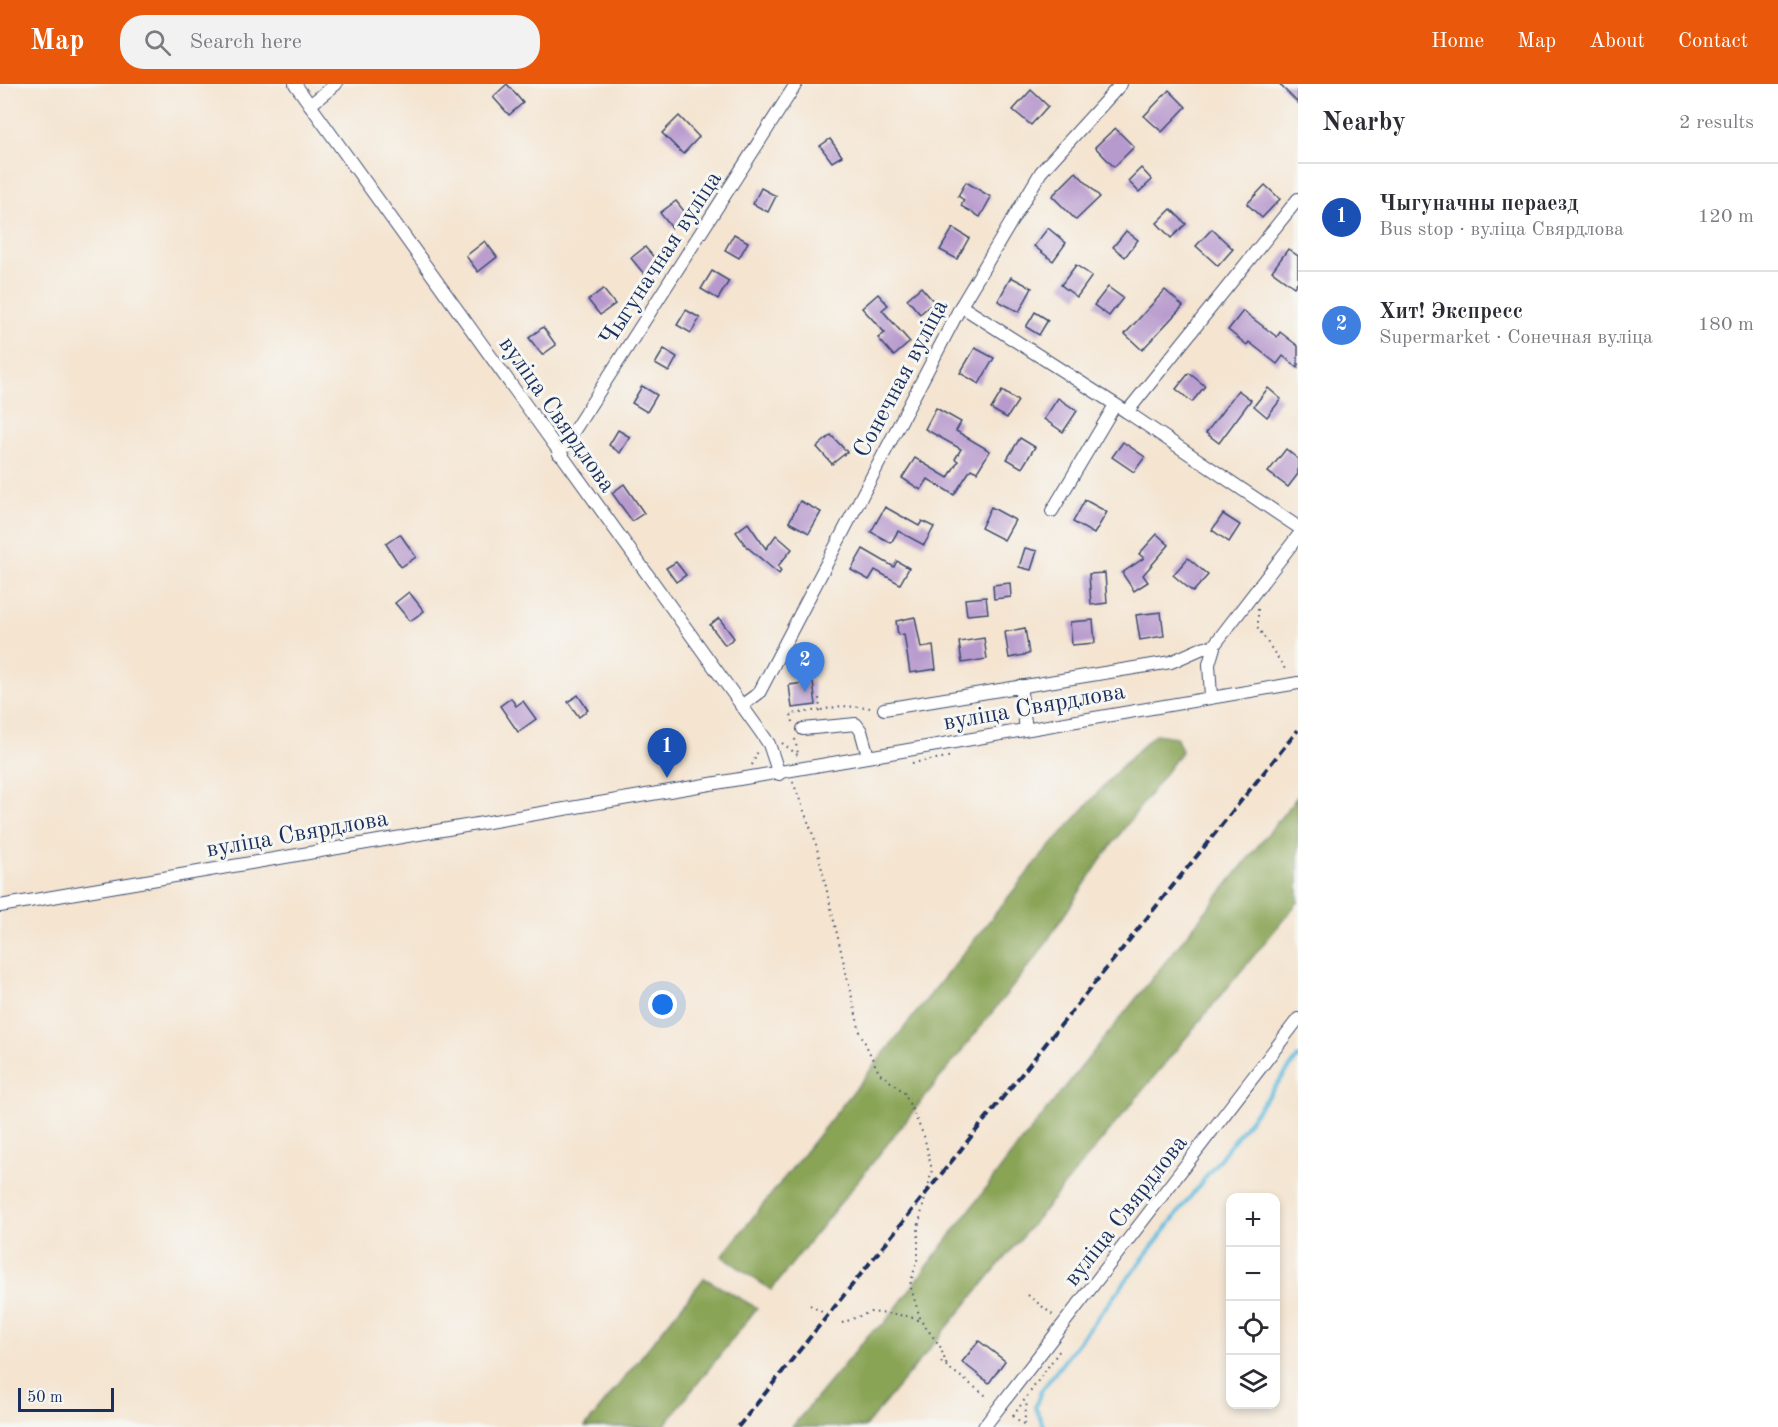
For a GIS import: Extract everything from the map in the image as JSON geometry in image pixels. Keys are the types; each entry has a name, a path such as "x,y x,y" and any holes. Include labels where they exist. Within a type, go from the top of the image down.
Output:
{"street":[{"name":"вуліца Свярдлова","path":"295,84 769,744 779,774"},
{"path":"310,105 336,84"},
{"name":"Чыгуначная вуліца","path":"559,454 796,84"},
{"name":"Сонечная вуліца","path":"741,706 759,693 961,306 1041,172 1121,84"},
{"path":"1127,412 1298,199"},
{"path":"961,306 1127,412 1298,527"},
{"path":"1052,511 1115,405"},
{"path":"1211,697 1209,664 1213,649 1298,536"},
{"path":"884,709 1171,662 1205,647 1213,649"},
{"name":"вуліца Свярдлова","path":"0,906 779,774 868,756 1211,697 1294,679"},
{"path":"1020,686 1026,729"},
{"path":"803,729 856,724 861,731 868,756"},
{"name":"вуліца Свярдлова","path":"984,1427 1298,1018"}],"path":[{"path":"1258,605 1258,628 1294,679"},
{"path":"820,710 841,706 884,709"},
{"path":"903,764 934,760"},
{"path":"793,782 815,840 860,1032 879,1072 904,1092 924,1136 932,1170 918,1227 918,1257 910,1285 921,1322 940,1346 947,1366"},
{"path":"1028,1295 1064,1323"},
{"path":"810,1305 822,1312"},
{"path":"842,1323 870,1312 908,1316 921,1322"},
{"path":"941,1362 1025,1426"},
{"path":"1025,1426 1027,1398"}],"green space":[{"path":"1155,734 1176,737 1182,751 1102,858 1037,956 771,1290 722,1256 1038,860 1120,768"},
{"path":"1298,796 1298,902 865,1427 792,1427 871,1332 884,1324 1011,1155"},
{"path":"704,1278 757,1308 663,1427 585,1427"}],"building":[{"path":"507,84 523,103 509,115 493,97"},
{"path":"1279,84 1298,84 1298,103"},
{"path":"1031,90 1048,106 1031,125 1013,110"},
{"path":"1169,90 1186,107 1162,132 1144,116"},
{"path":"679,116 699,137 683,154 662,133"},
{"path":"1115,128 1134,147 1114,167 1095,147"},
{"path":"830,139 842,156 832,162 820,146"},
{"path":"1141,168 1152,180 1139,192 1128,181"},
{"path":"1076,172 1100,197 1076,220 1052,196"},
{"path":"966,182 991,197 980,217 961,206 964,200 958,196"},
{"path":"1265,185 1280,199 1262,218 1247,204"},
{"path":"761,188 776,196 768,212 753,204"},
{"path":"676,201 688,216 672,228 660,213"},
{"path":"1171,209 1186,224 1171,238 1157,223"},
{"path":"953,228 969,238 957,259 940,250"},
{"path":"1048,228 1066,243 1053,261 1034,246"},
{"path":"1212,229 1233,249 1218,266 1196,246"},
{"path":"1126,231 1138,240 1125,257 1113,247"},
{"path":"734,234 748,242 739,258 725,250"},
{"path":"485,241 497,257 478,272 466,256"},
{"path":"645,247 658,262 644,274 631,258"},
{"path":"1288,249 1298,256 1298,281 1294,287 1272,271"},
{"path":"1076,265 1092,276 1077,297 1061,285"},
{"path":"712,271 729,281 718,299 701,289"},
{"path":"1011,277 1032,288 1019,312 998,301"},
{"path":"921,287 934,302 920,314 907,299"},
{"path":"1108,287 1123,298 1109,316 1094,305"},
{"path":"603,289 615,304 600,315 588,300"},
{"path":"1165,290 1183,306 1142,350 1125,334"},
{"path":"878,294 888,305 882,310 910,342 894,356 878,338 885,333 862,308"},
{"path":"686,310 700,318 691,333 677,325"},
{"path":"1243,311 1277,337 1280,332 1298,346 1298,368 1283,356 1277,364 1249,342 1247,345 1228,330"},
{"path":"1035,312 1048,320 1039,335 1026,327"},
{"path":"543,327 556,345 542,355 529,338"},
{"path":"975,348 994,358 979,384 960,373"},
{"path":"664,349 677,357 669,372 655,364"},
{"path":"1189,373 1205,386 1192,402 1176,389"},
{"path":"642,386 657,395 647,412 632,403"},
{"path":"1268,388 1281,399 1267,417 1254,406"},
{"path":"1238,390 1251,400 1219,443 1206,433"},
{"path":"1002,391 1018,401 1007,418 991,409"},
{"path":"1058,398 1077,411 1063,432 1044,419"},
{"path":"936,408 961,422 956,431 990,451 977,472 971,469 954,495 928,479 921,490 902,478 915,458 948,478 958,461 955,459 961,449 925,429"},
{"path":"618,430 630,437 620,453 609,445"},
{"path":"831,435 847,452 832,464 817,447"},
{"path":"1020,438 1035,447 1022,468 1007,459"},
{"path":"1123,442 1145,457 1134,472 1112,457"},
{"path":"1286,449 1298,459 1298,474 1288,487 1268,472"},
{"path":"624,484 644,513 632,521 612,493"},
{"path":"1085,500 1107,512 1094,534 1073,522"},
{"path":"800,501 821,512 809,533 789,522"},
{"path":"885,507 919,526 922,521 934,527 924,545 898,531 891,543 871,532"},
{"path":"991,507 1015,520 1004,540 981,528"},
{"path":"1223,514 1240,525 1229,542 1212,530"},
{"path":"748,523 766,549 776,535 792,549 778,566 781,571 779,574 746,546 736,532"},
{"path":"400,534 416,557 401,567 386,544"},
{"path":"1157,534 1169,545 1143,575 1148,582 1134,591 1122,573 1144,558 1139,554"},
{"path":"1025,548 1037,551 1031,570 1019,567"},
{"path":"863,549 894,567 897,561 909,568 900,584 875,570 869,580 851,570"},
{"path":"1188,558 1208,575 1193,592 1173,575"},
{"path":"676,562 686,575 676,582 666,568"},
{"path":"1105,573 1107,603 1091,605 1089,574"},
{"path":"1010,583 1011,597 994,599 993,585"},
{"path":"409,592 424,611 410,621 395,603"},
{"path":"986,597 988,613 967,615 965,599"},
{"path":"1161,612 1164,636 1140,640 1136,615"},
{"path":"915,617 921,648 933,646 936,669 910,673 904,634 898,635 896,621"},
{"path":"719,618 734,638 725,645 710,625"},
{"path":"1093,620 1095,643 1072,645 1070,622"},
{"path":"1025,628 1029,654 1009,658 1005,632"},
{"path":"984,638 987,659 962,663 959,642"},
{"path":"813,682 816,705 792,708 789,685"},
{"path":"578,695 588,710 579,717 568,702"},
{"path":"511,698 516,706 523,701 536,719 518,732 500,706"},
{"path":"979,1341 1005,1361 989,1383 962,1362"}],"waterway":[{"path":"1044,1427 1035,1407 1041,1391 1298,1057"}],"railway":[{"path":"738,1427 1298,730"}],"place":[{"name":"Хит! Экспресс","path":"805,692"},
{"name":"Чыгуначны пераезд","path":"667,778"}]}
